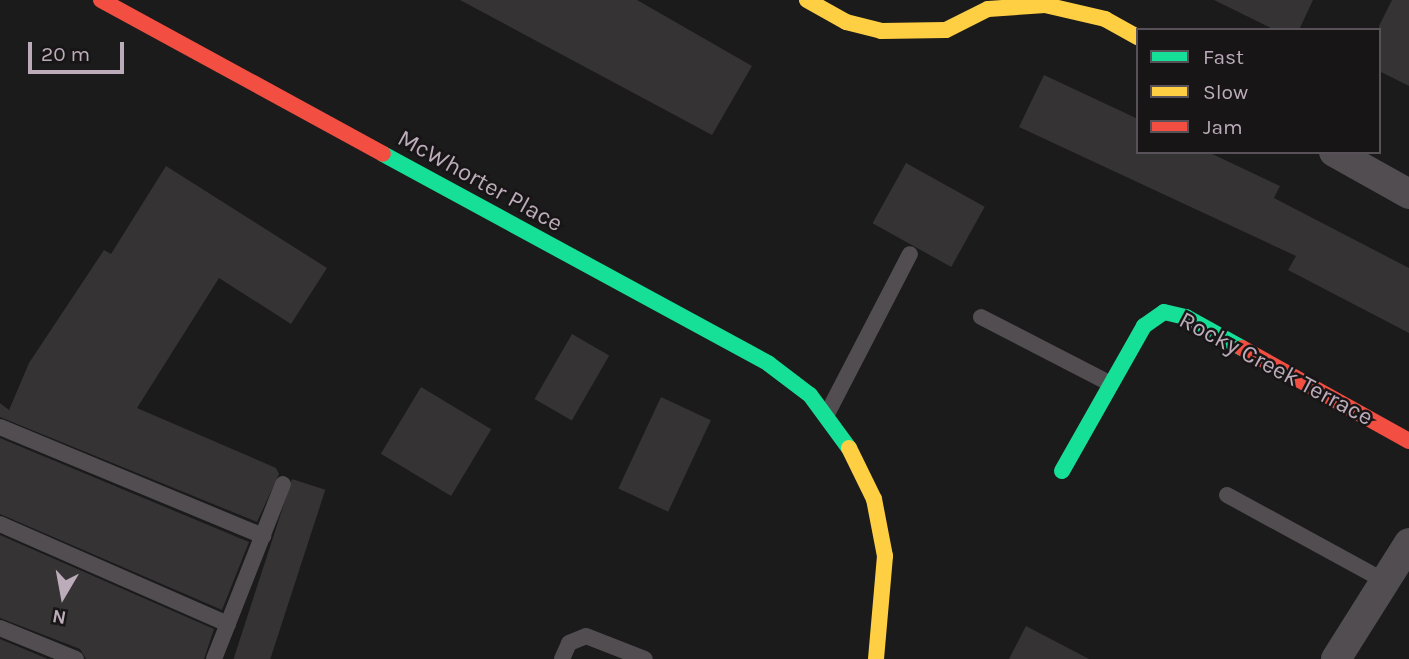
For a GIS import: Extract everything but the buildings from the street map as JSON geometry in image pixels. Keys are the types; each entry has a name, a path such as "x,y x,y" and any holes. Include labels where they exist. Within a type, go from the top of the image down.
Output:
{"street":[{"name":"McWhorter Place","path":"101,0 769,364 827,414 864,473 881,529 885,591 876,659"},
{"path":"807,0 846,22 881,31 946,30 988,9 1045,5 1105,19 1136,36"},
{"path":"1338,154 1409,194"},
{"name":"Rocky Creek Terrace","path":"1062,471 1146,322 1170,312 1409,441"},
{"path":"1336,659 1409,543"}],"lane":[{"path":"827,414 910,254"},
{"path":"981,317 1111,384"},
{"path":"0,427 263,536"},
{"path":"214,659 283,484"},
{"path":"1227,495 1385,581"},
{"path":"0,524 228,624"},
{"path":"0,628 76,659"},
{"path":"562,659 569,643 586,636 645,659"}],"traffic: fast":[{"path":"383,154 769,364 810,395 849,448"},
{"path":"1062,471 1144,326 1164,312 1186,317 1242,348"}],"traffic: slow":[{"path":"807,0 846,22 881,31 946,30 988,9 1045,5 1105,19 1136,36"},
{"path":"849,448 874,499 885,556 876,659"}],"traffic: jam":[{"path":"101,0 383,154"},
{"path":"1242,348 1409,441"}]}
